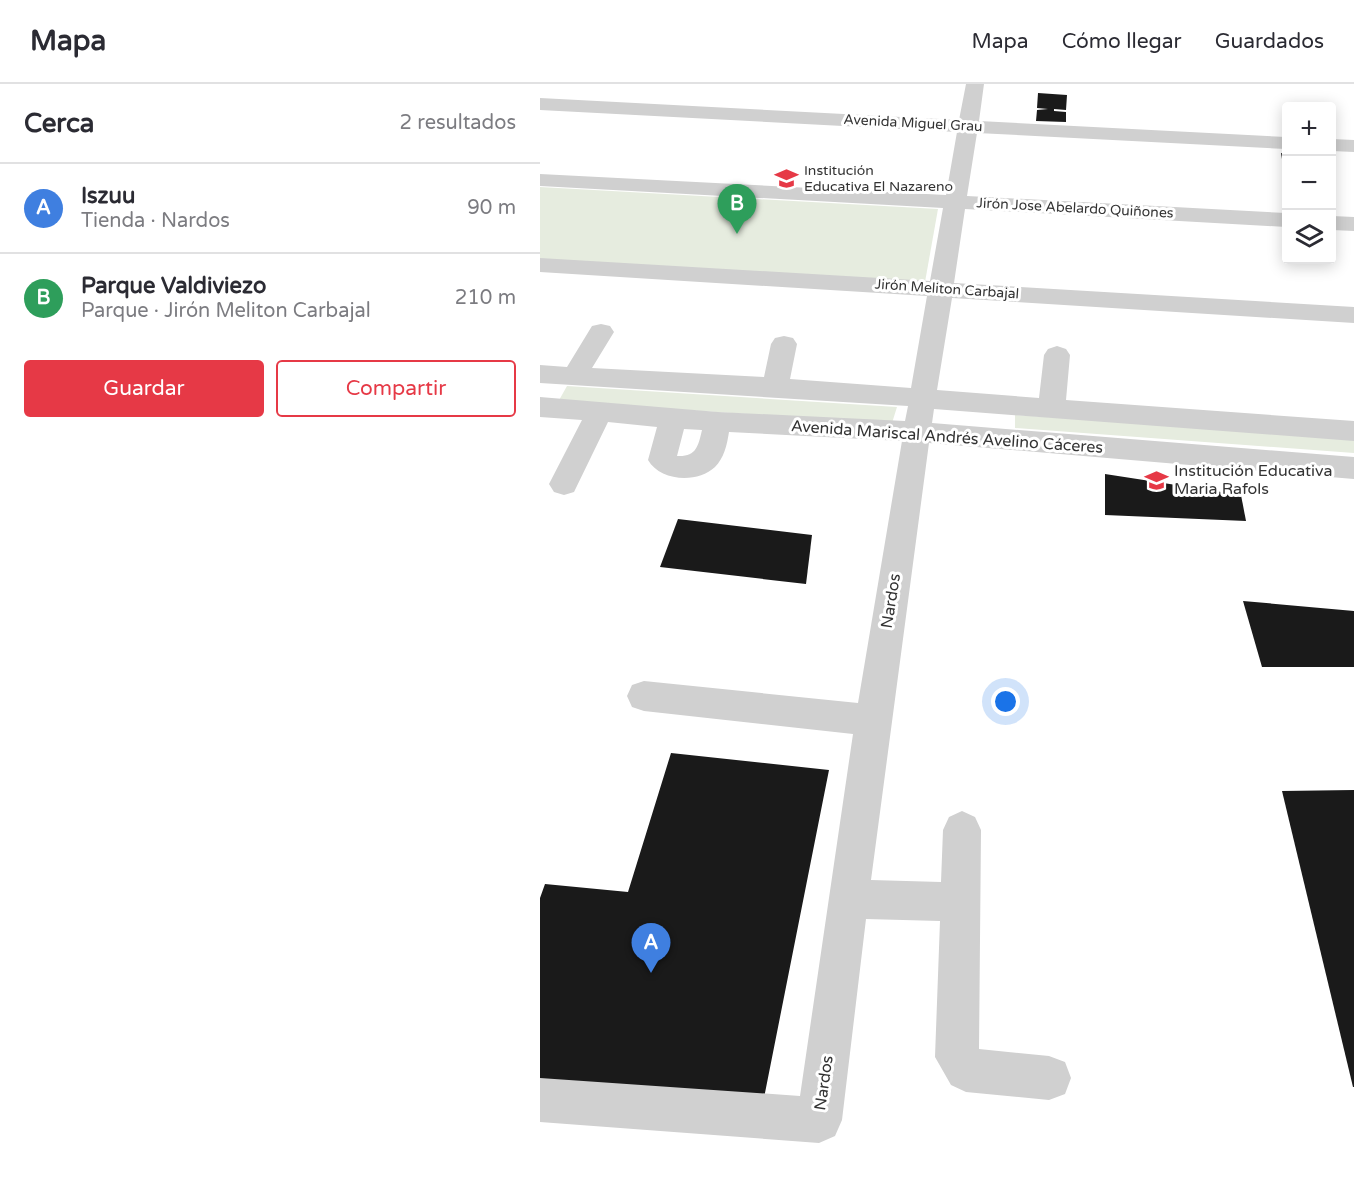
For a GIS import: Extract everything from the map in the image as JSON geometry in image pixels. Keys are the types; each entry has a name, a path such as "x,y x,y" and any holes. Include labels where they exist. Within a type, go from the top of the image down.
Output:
{"street":[{"name":"Nardos","path":"540,1100 819,1120 873,720 920,415 943,288 975,84"},
{"name":"Avenida Miguel Grau","path":"540,104 1282,143"},
{"path":"1336,145 1354,146"},
{"name":"Jirón Jose Abelardo Quiñones","path":"540,180 1282,220"},
{"path":"1336,223 1354,224"},
{"name":"Jirón Meliton Carbajal","path":"540,265 1354,315"},
{"path":"575,375 601,332"},
{"path":"775,387 784,344"},
{"path":"1052,407 1057,355"},
{"name":"Avenida Mariscal Andrés Avelino Cáceres","path":"540,375 775,387 920,415 1354,468"},
{"name":"Avenida Mariscal Andrés Avelino Cáceres","path":"540,407 718,422 920,415 1052,407 1354,431"},
{"path":"564,484 599,413"},
{"path":"673,418 662,460 666,464 680,467 700,465 708,458 718,422"},
{"path":"644,696 873,720"},
{"path":"962,830 957,1057 966,1070 1049,1078"},
{"path":"850,899 960,902"}],"shaded area":[{"path":"540,187 938,209 925,282 540,259"},
{"path":"567,386 897,407 892,423 558,402"},
{"path":"1015,415 1354,437 1354,453 1015,428"}],"building":[{"path":"1038,93 1067,95 1066,110 1054,109 1054,111 1066,112 1066,122 1036,121 1037,110 1048,109 1037,108"},
{"path":"1105,474 1241,495 1246,521 1105,515"},
{"path":"678,519 812,535 806,584 660,567"},
{"path":"1243,601 1354,611 1354,667 1262,667"},
{"path":"671,753 829,770 762,1108 540,1081 540,898 545,884 628,892"},
{"path":"1354,790 1354,1087 1353,1087 1282,791"}],"place":[{"name":"Institución Educativa El Nazareno","path":"786,178"},
{"name":"Parque Valdiviezo","path":"737,234"},
{"name":"Institución Educativa Maria Rafols","path":"1156,480"},
{"name":"Iszuu","path":"651,973"}]}
